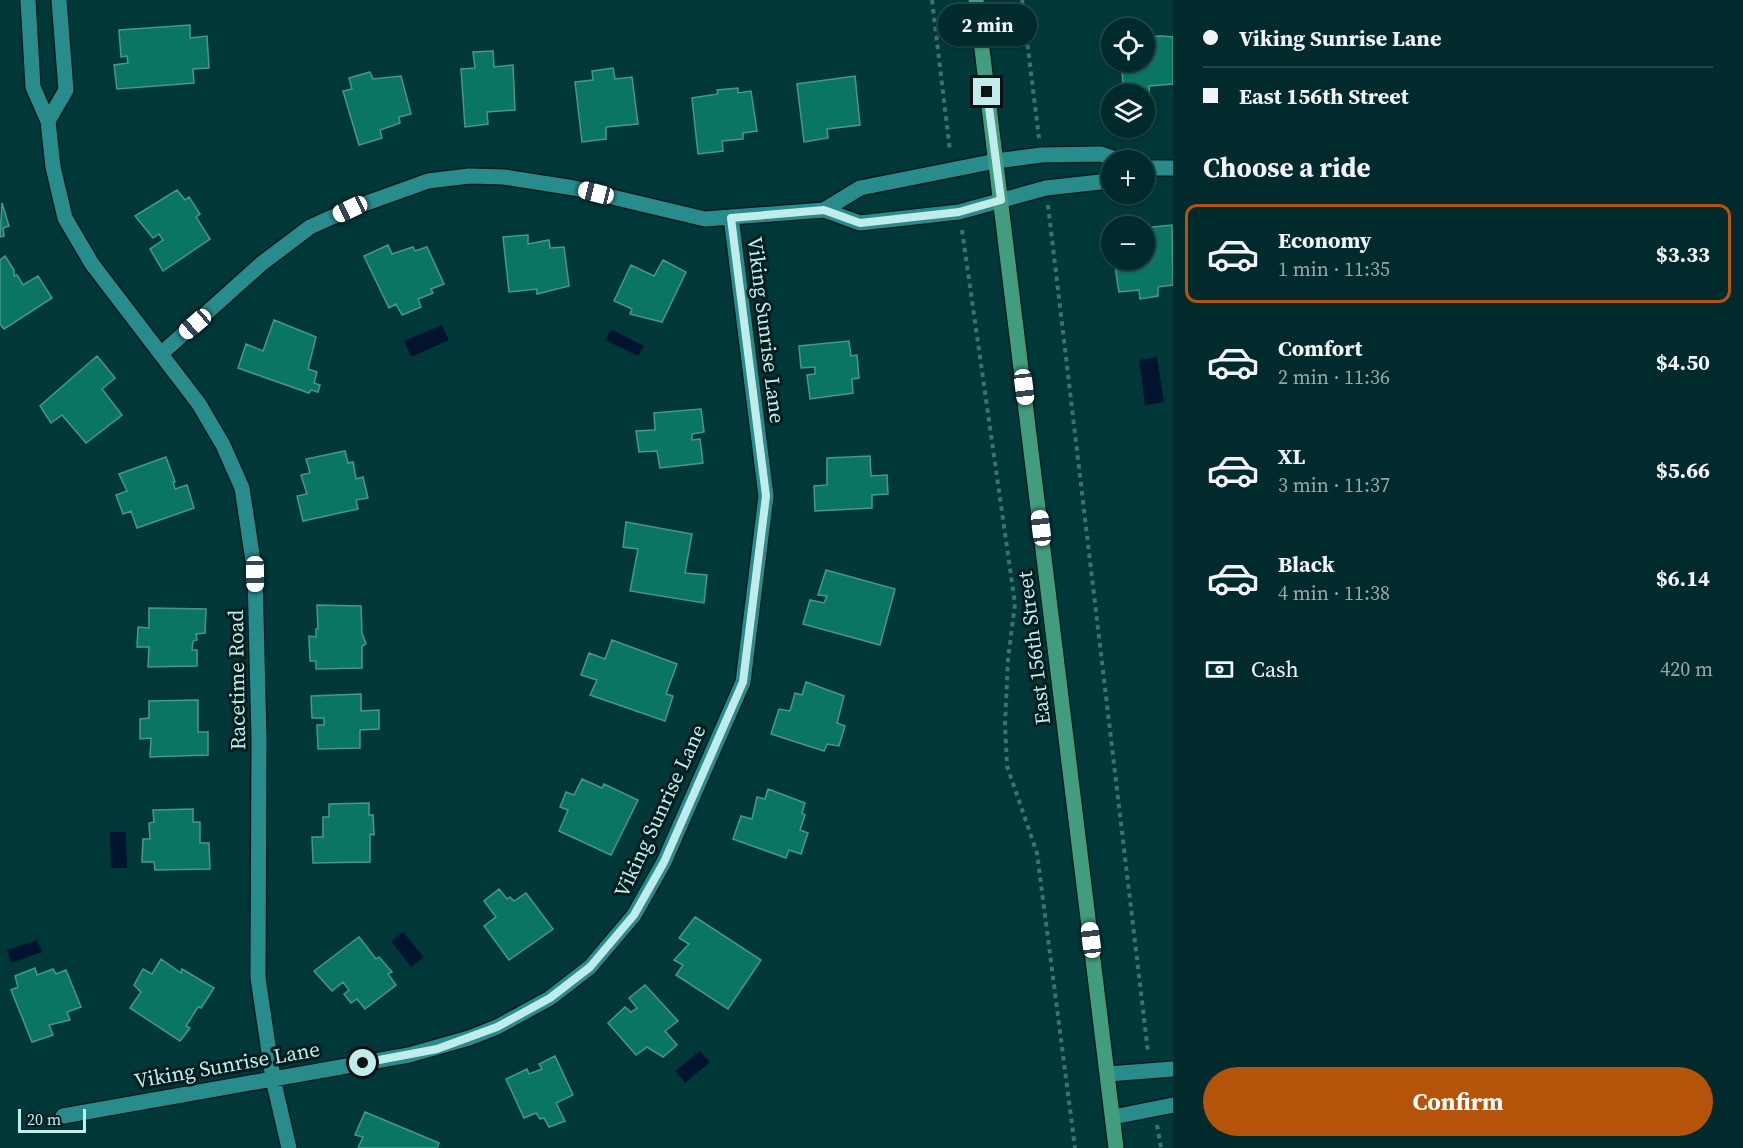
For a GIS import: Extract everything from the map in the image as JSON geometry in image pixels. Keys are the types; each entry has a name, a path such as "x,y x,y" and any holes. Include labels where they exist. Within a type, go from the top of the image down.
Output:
{"street":[{"name":"Racetime Road","path":"28,0 33,87 48,121 53,167 65,218 92,264 199,404 223,445 242,488 255,574 259,739 258,978 273,1079 289,1148"},
{"path":"48,121 66,90 59,0"},
{"name":"East 156th Street","path":"976,0 1116,1148"},
{"path":"824,210 860,188 996,161 1041,155 1101,154"},
{"path":"1155,168 1173,168"},
{"path":"162,353 261,264 310,227 350,209 428,181 469,176 504,177 574,188 705,219 824,210 860,223 959,212 1046,188 1101,182"},
{"name":"Viking Sunrise Lane","path":"63,1116 437,1049 497,1027 550,998 590,967 634,915 664,862 743,682 766,496 731,218"},
{"path":"1108,1074 1173,1069"},
{"path":"1113,1117 1173,1105"}],"path":[{"path":"932,0 953,171"},
{"path":"1022,0 1041,155"},
{"path":"1046,188 1122,815 1127,882 1148,1044 1149,1071"},
{"path":"959,212 1015,604 1006,702 1007,766 1037,853 1075,1148"},
{"path":"1155,1109 1161,1148"}],"water":[{"path":"442,325 449,340 411,357 404,341"},
{"path":"611,329 644,346 638,356 605,340"},
{"path":"1157,357 1164,402 1145,405 1139,360"},
{"path":"110,832 126,832 127,868 111,868"},
{"path":"403,932 424,957 411,967 391,941"},
{"path":"37,940 42,952 11,963 7,950"},
{"path":"700,1051 710,1062 685,1083 675,1071"}],"building":[{"path":"190,25 190,38 207,36 209,68 193,69 194,83 117,89 114,65 128,63 127,56 121,57 119,30"},
{"path":"1155,36 1173,37 1173,84 1123,84 1122,72 1155,72"},
{"path":"493,51 494,67 513,65 515,110 487,112 488,124 465,127 461,69 475,68 473,52"},
{"path":"613,68 615,79 632,77 638,124 606,127 606,139 582,142 575,82 593,80 592,71"},
{"path":"370,72 373,79 401,76 411,114 399,117 400,123 380,130 382,138 359,145 343,91 352,89 349,78"},
{"path":"855,76 860,125 827,129 828,138 804,142 797,84"},
{"path":"738,88 738,93 751,91 757,131 743,133 743,139 722,141 723,151 698,154 692,98 718,94 717,90"},
{"path":"177,190 185,200 189,197 200,214 196,217 210,239 163,271 150,249 163,240 159,234 153,238 135,216"},
{"path":"2,203 9,226 3,228 4,236 0,237"},
{"path":"1172,225 1173,285 1158,287 1158,296 1140,299 1139,290 1119,292 1116,270 1155,270 1155,227"},
{"path":"528,235 528,244 549,240 550,248 564,247 569,286 537,294 537,289 509,292 503,237"},
{"path":"388,245 392,254 413,247 415,251 427,247 444,284 431,289 433,293 418,299 421,307 402,315 396,304 389,308 364,256"},
{"path":"5,256 14,270 14,276 17,275 23,285 38,276 52,298 4,329 0,324 0,260"},
{"path":"663,260 686,272 662,322 630,314 632,309 614,301 631,265 654,276"},
{"path":"274,320 316,337 308,369 317,372 314,383 320,385 318,392 311,390 309,393 238,368 246,344 263,351"},
{"path":"849,341 851,356 857,355 859,378 852,379 853,393 810,399 807,375 815,374 815,367 801,368 799,346"},
{"path":"97,356 115,378 102,389 122,415 86,443 62,415 51,423 40,406"},
{"path":"701,409 704,432 692,434 692,440 700,439 703,463 660,468 657,451 639,452 636,431 655,430 654,413"},
{"path":"345,451 348,463 353,462 356,479 363,477 368,498 356,500 358,509 303,521 297,496 307,494 301,475 310,473 306,459"},
{"path":"870,456 871,476 887,475 888,494 872,495 872,508 815,511 814,486 827,485 827,458"},
{"path":"166,457 175,482 173,482 175,489 187,485 194,508 137,528 131,511 123,514 116,495 127,491 119,474"},
{"path":"626,522 692,534 685,573 707,575 704,603 630,591 638,549 623,547"},
{"path":"826,570 895,589 880,645 803,624 810,600 824,603 827,596 818,595"},
{"path":"317,605 361,606 362,633 366,644 362,646 362,668 316,669 316,661 310,661 309,636 316,637"},
{"path":"149,608 206,609 205,633 196,634 197,640 193,641 192,650 197,650 197,666 148,667 149,647 137,647 138,627 149,628"},
{"path":"612,640 677,664 666,694 673,696 665,721 590,695 597,680 581,675 589,653 605,659"},
{"path":"806,682 844,696 837,723 845,726 839,746 827,744 824,751 771,734 779,709 790,711 795,693 802,695"},
{"path":"361,694 361,711 379,710 379,729 360,730 360,748 318,749 317,725 324,725 324,718 312,718 311,696"},
{"path":"198,700 198,732 208,732 208,755 150,757 151,738 140,739 140,719 149,718 149,701"},
{"path":"582,779 602,788 604,784 638,800 611,855 559,831 568,810 560,807 566,792 574,795"},
{"path":"768,789 805,803 802,813 805,815 800,830 808,833 801,854 789,850 786,858 733,839 741,816 752,819 757,797 765,799"},
{"path":"369,803 369,815 373,815 374,835 370,834 370,862 313,863 312,837 323,837 323,817 329,817 329,804"},
{"path":"193,809 193,822 200,822 200,843 209,843 210,869 155,870 154,862 142,862 143,839 150,839 149,823 154,822 153,810"},
{"path":"499,889 507,899 510,897 514,901 526,893 553,929 509,960 484,926 496,917 484,901"},
{"path":"695,917 761,960 728,1009 676,975 683,965 674,960 689,944 679,938"},
{"path":"359,937 376,959 379,957 392,972 388,974 396,985 365,1009 357,999 351,1003 344,994 349,990 343,982 332,991 314,971"},
{"path":"161,959 181,973 182,969 214,988 201,1008 198,1007 186,1026 190,1028 180,1041 130,1008 141,992 134,985 143,969 152,974"},
{"path":"35,968 37,975 53,969 56,974 66,970 81,1007 67,1012 70,1020 49,1025 53,1035 32,1042 11,990 18,987 15,976"},
{"path":"645,985 678,1021 665,1031 677,1045 663,1057 647,1047 636,1055 608,1023 625,1007 631,1012 637,1008 629,998"},
{"path":"555,1056 573,1095 556,1103 565,1121 549,1127 544,1118 540,1119 536,1113 524,1118 506,1079 527,1069 529,1074 542,1069 539,1064"},
{"path":"365,1112 439,1143 437,1148 358,1148 363,1137 355,1135"}],"route":[{"path":"363,1063 437,1049 497,1027 550,998 590,967 634,915 664,862 743,682 766,496 731,218 824,210 860,223 959,212 1001,200 987,92"}]}
